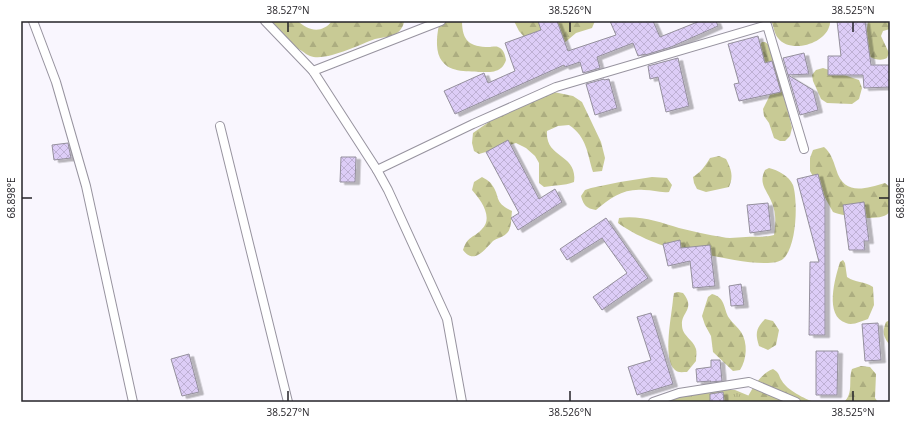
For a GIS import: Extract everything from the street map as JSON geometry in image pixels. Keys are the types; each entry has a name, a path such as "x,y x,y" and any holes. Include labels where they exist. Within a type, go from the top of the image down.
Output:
{"lane":[{"path":"33,21 56,82 86,186 133,402"},
{"path":"265,21 313,71 377,170 388,190 447,320 462,402"},
{"path":"313,71 441,21"},
{"path":"377,170 466,127 556,87 766,23 804,149"},
{"path":"220,126 288,402"},
{"path":"653,402 679,393 749,382 796,402"}],"green space":[{"path":"272,21 298,21 306,27 315,30 324,28 332,21 404,21 402,28 394,35 375,39 334,55 317,57 308,55 292,44 285,38"},
{"path":"440,21 462,21 462,28 468,42 477,46 496,47 502,49 506,60 503,66 496,71 488,72 463,71 452,69 443,63 437,50 437,35"},
{"path":"514,21 595,21 592,28 576,33 563,44 526,39 519,31"},
{"path":"771,21 830,22 826,33 821,38 806,45 798,46 783,43 778,38"},
{"path":"868,21 890,21 890,29 883,31 881,36 889,53 887,58 881,60 875,59 870,57 867,53 866,37"},
{"path":"762,42 769,45 789,115 792,128 790,136 785,141 780,141 774,138 769,123 764,116 763,109 773,89 747,62"},
{"path":"823,68 859,80 862,88 859,99 852,104 827,103 821,99 812,75 816,70"},
{"path":"549,91 573,96 582,102 601,142 605,158 602,171 593,172 586,146 580,135 575,130 569,125 558,126 547,131 548,140 551,147 571,166 574,173 574,182 544,187 539,183 539,163 535,156 526,148 516,143 479,154 474,151 472,143 473,133 516,103"},
{"path":"824,147 832,157 840,178 849,187 862,188 885,183 890,187 891,200 889,212 886,215 862,218 833,212 810,171 810,158 813,150"},
{"path":"719,156 726,159 730,169 732,176 729,187 706,192 697,189 693,177 703,169 710,158"},
{"path":"769,168 776,170 789,179 793,185 796,202 794,235 791,245 788,253 783,259 776,262 764,263 734,260 662,245 636,234 618,223 619,218 634,217 725,238 763,237 774,235 775,214 762,179 765,170"},
{"path":"482,177 489,181 495,189 502,205 512,211 511,223 509,231 506,234 493,241 479,254 471,256 463,250 465,245 469,239 482,229 487,219 482,203 472,190 474,182"},
{"path":"652,177 667,178 672,185 669,192 637,190 624,192 612,198 596,210 586,206 581,196 585,190 591,188"},
{"path":"843,260 845,263 847,277 873,287 874,305 868,319 854,324 846,323 839,319 835,313 833,305 836,277 840,262"},
{"path":"674,293 683,293 687,298 688,303 687,310 682,321 682,329 695,346 696,350 696,361 687,372 676,371 671,364 669,356 668,347 673,299"},
{"path":"712,294 720,298 729,318 740,330 745,341 746,351 740,370 733,371 713,352 711,336 702,316 708,297"},
{"path":"765,319 773,321 779,330 776,345 768,350 759,346 757,338 757,331"},
{"path":"890,320 890,345 885,337 884,329 886,322"},
{"path":"861,366 870,367 876,374 875,398 878,402 844,402 850,391 852,369"},
{"path":"773,369 778,373 788,388 814,402 745,402 760,378 768,371"},
{"path":"717,389 735,390 764,402 651,402"}],"building":[{"path":"538,21 557,21 568,51 616,35 610,21 653,21 660,37 700,21 716,21 718,26 671,47 645,55 638,56 633,43 597,57 600,68 583,73 580,62 565,67 564,65 455,114 444,91 484,73 488,83 515,71 505,43 541,30"},
{"path":"837,21 865,21 871,65 890,65 890,87 864,88 863,75 828,75 828,56 841,56"},
{"path":"758,36 765,63 772,61 781,92 739,101 734,84 739,83 728,44"},
{"path":"804,53 809,74 788,75 783,58"},
{"path":"678,58 689,106 666,112 658,77 650,79 648,66"},
{"path":"788,75 813,90 818,110 800,115"},
{"path":"609,79 617,108 595,115 586,84"},
{"path":"508,140 539,199 555,189 562,202 518,230 511,218 519,213 486,152"},
{"path":"68,143 71,158 54,160 52,145"},
{"path":"341,157 356,157 355,182 340,182"},
{"path":"818,174 825,200 825,335 809,335 810,262 819,262 797,179"},
{"path":"864,202 869,241 864,241 865,250 849,250 843,205"},
{"path":"768,203 771,230 750,233 747,205"},
{"path":"606,218 648,278 602,310 593,297 627,273 602,238 567,260 560,249"},
{"path":"680,240 681,248 710,245 715,286 693,288 690,261 668,266 663,244"},
{"path":"741,284 744,305 731,306 729,286"},
{"path":"651,313 673,384 637,395 628,367 651,360 637,317"},
{"path":"878,323 881,360 865,361 862,324"},
{"path":"816,351 838,351 837,395 816,395"},
{"path":"189,354 199,392 182,396 171,359"},
{"path":"711,360 720,360 722,381 697,382 696,369 711,367"},
{"path":"723,392 724,402 710,402 710,394"}]}
